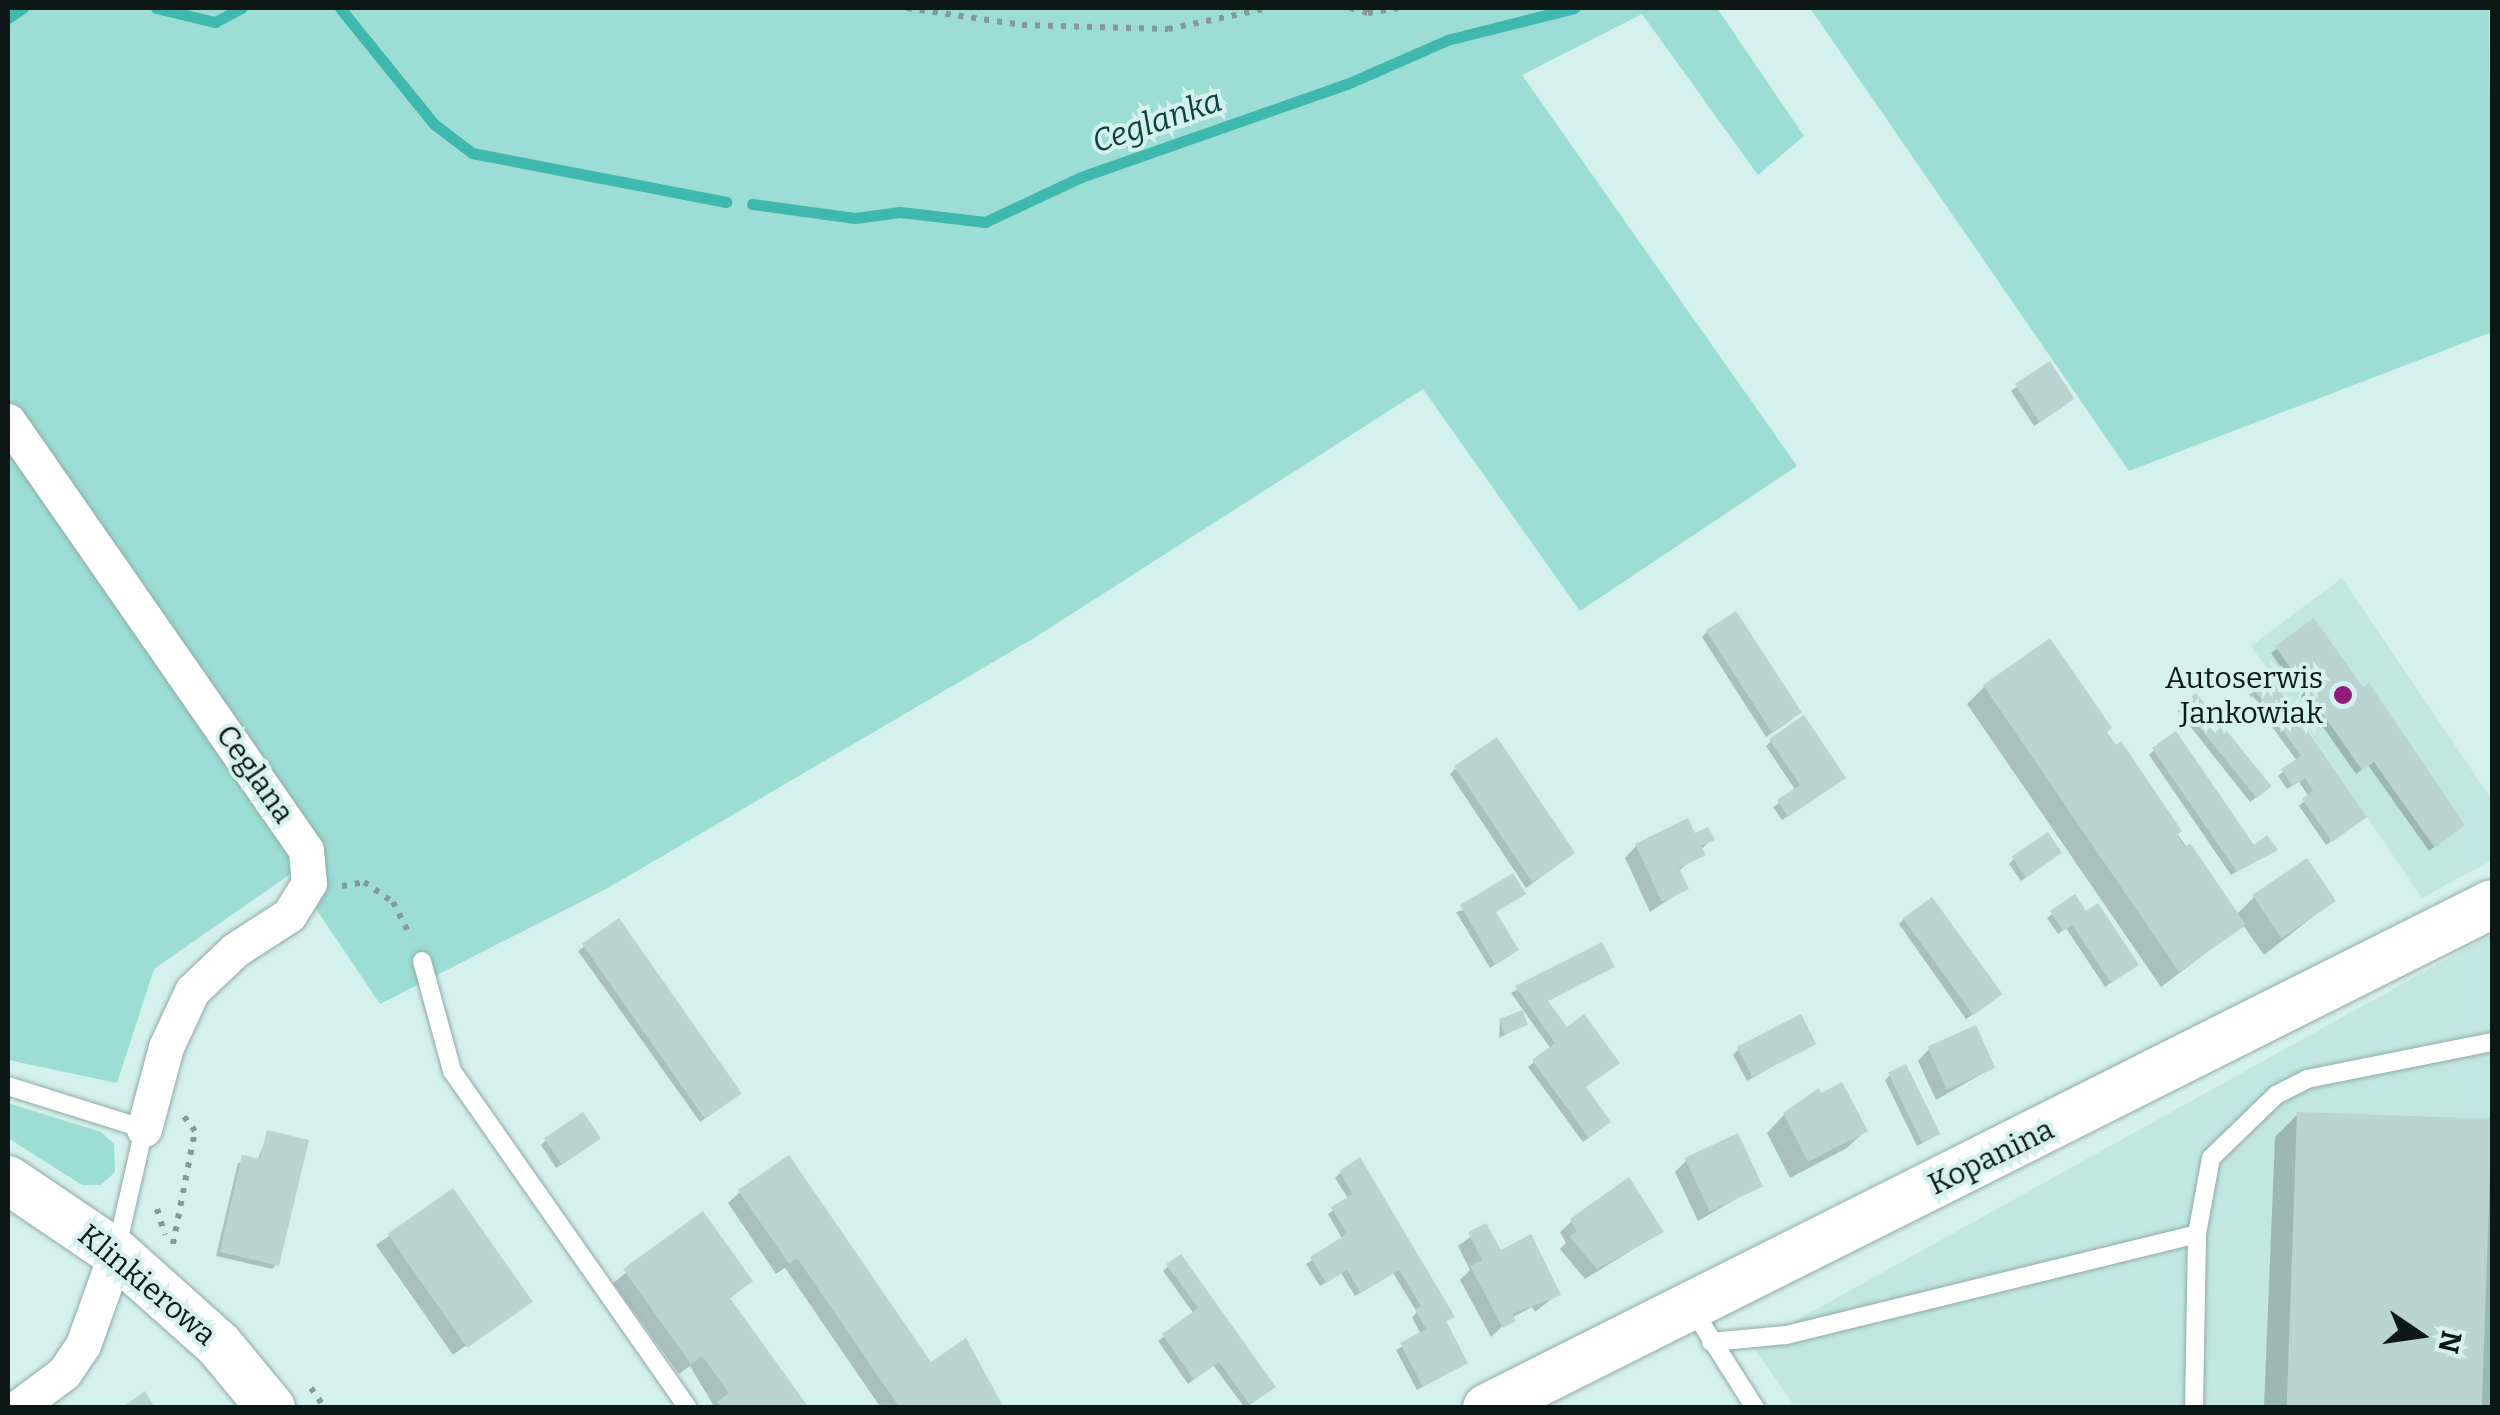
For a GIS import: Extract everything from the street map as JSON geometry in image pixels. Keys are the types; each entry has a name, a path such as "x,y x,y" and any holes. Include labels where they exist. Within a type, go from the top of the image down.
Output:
{"street":[{"name":"Ceglana","path":"8,421 278,805 306,850 308,882"},
{"path":"144,1129 166,1047 192,991 234,950 288,915 308,882"},
{"name":"Kopanina","path":"1487,1408 1701,1324 2492,904"},
{"name":"Klinkierowa","path":"8,1180 116,1253 219,1345 289,1395"},
{"path":"39,1402 82,1344 116,1253"}],"lane":[{"path":"422,960 452,1071 688,1408"},
{"path":"2194,1408 2197,1234 2210,1158 2276,1095 2307,1079 2492,1042"},
{"path":"8,1086 144,1129 116,1253"},
{"path":"1701,1324 1786,1335 2197,1234"},
{"path":"1701,1324 1755,1408"}],"path":[{"path":"907,8 1022,25 1168,29 1269,8"},
{"path":"1350,8 1368,13 1398,8"},
{"path":"308,882 364,882 394,902 422,960"},
{"path":"173,1244 195,1131 177,1106"},
{"path":"158,1199 160,1229 186,1256"},
{"path":"289,1395 325,1408"}],"shaded area":[{"path":"8,8 1717,8 1804,136 1758,175 1642,14 1522,75 1797,466 1580,611 1423,389 1034,638 608,888 380,1004 292,873 154,969 117,1083 8,1060"},
{"path":"1810,8 2489,8 2492,332 2129,471"},
{"path":"2342,578 2492,800 2492,860 2422,898 2251,646"},
{"path":"2492,934 2492,1407 1795,1407 1752,1345"},
{"path":"8,1103 101,1132 114,1144 115,1172 101,1185 82,1185 8,1138"}],"building":[{"path":"2050,361 2075,399 2039,422 2015,384"},
{"path":"1736,611 1802,712 1772,732 1706,631"},
{"path":"2314,618 2363,687 2369,683 2465,825 2435,848 2374,762 2362,770 2275,646"},
{"path":"2050,638 2112,728 2107,732 2116,745 2121,741 2182,831 2177,835 2185,847 2190,843 2246,925 2179,972 1983,685"},
{"path":"2270,676 2367,817 2332,842 2302,799 2313,791 2305,778 2293,786 2281,769 2301,756 2253,688"},
{"path":"2196,693 2272,786 2257,798 2181,705"},
{"path":"1804,715 1846,778 1788,817 1777,800 1800,785 1769,739"},
{"path":"2176,731 2254,845 2267,835 2278,850 2237,872 2152,748"},
{"path":"1497,737 1575,853 1532,882 1454,766"},
{"path":"1688,818 1695,833 1708,827 1715,840 1701,846 1706,855 1679,868 1689,889 1662,902 1635,844"},
{"path":"2048,832 2062,853 2026,877 2012,857"},
{"path":"2307,858 2336,901 2281,938 2252,895"},
{"path":"1513,873 1526,894 1496,912 1519,950 1495,965 1460,905"},
{"path":"2075,894 2086,911 2098,903 2139,965 2111,983 2072,925 2063,931 2050,911"},
{"path":"1932,897 2003,994 1973,1015 1903,918"},
{"path":"619,918 742,1093 705,1119 582,944"},
{"path":"1602,942 1615,967 1548,1001 1567,1027 1584,1014 1620,1063 1586,1087 1611,1122 1589,1138 1532,1060 1555,1043 1515,986"},
{"path":"1522,1010 1528,1025 1505,1034 1499,1019"},
{"path":"1801,1014 1816,1044 1752,1077 1737,1047"},
{"path":"1976,1025 1995,1068 1947,1089 1928,1047"},
{"path":"1906,1064 1940,1134 1922,1143 1888,1073"},
{"path":"1842,1082 1868,1131 1808,1162 1783,1113 1819,1088 1821,1093"},
{"path":"583,1112 601,1139 562,1165 544,1138"},
{"path":"2297,1112 2492,1119 2482,1408 2287,1408"},
{"path":"267,1130 309,1140 279,1266 220,1252 242,1155 260,1159"},
{"path":"1738,1133 1763,1186 1709,1211 1685,1158"},
{"path":"789,1155 931,1362 966,1338 1004,1408 900,1408 797,1258 789,1264 738,1190"},
{"path":"1360,1157 1455,1317 1446,1321 1468,1363 1423,1387 1400,1343 1426,1329 1415,1310 1421,1306 1399,1270 1361,1293 1347,1270 1326,1283 1310,1257 1347,1234 1331,1207 1353,1194 1339,1171"},
{"path":"1629,1177 1664,1232 1597,1269 1569,1236 1577,1232 1570,1219"},
{"path":"453,1188 533,1302 467,1348 387,1234"},
{"path":"703,1211 753,1281 730,1298 809,1408 722,1408 717,1402 729,1393 702,1356 691,1364 623,1269"},
{"path":"1486,1223 1501,1250 1531,1234 1561,1295 1512,1314 1516,1321 1503,1328 1470,1266 1482,1260 1468,1232"},
{"path":"1181,1254 1276,1387 1250,1405 1219,1362 1194,1380 1162,1334 1198,1308 1166,1264"},
{"path":"145,1391 155,1408 121,1408"}],"waterway":[{"name":"Ceglanka","path":"8,18 23,8"},
{"name":"Ceglanka","path":"156,8 215,22 241,8"},
{"name":"Ceglanka","path":"340,8 434,124 472,153 726,202"},
{"name":"Ceglanka","path":"752,204 855,218 900,212 985,222 1081,177 1347,84 1447,40 1574,8"}],"place":[{"name":"Autoserwis Jankowiak","path":"2343,695"}]}
